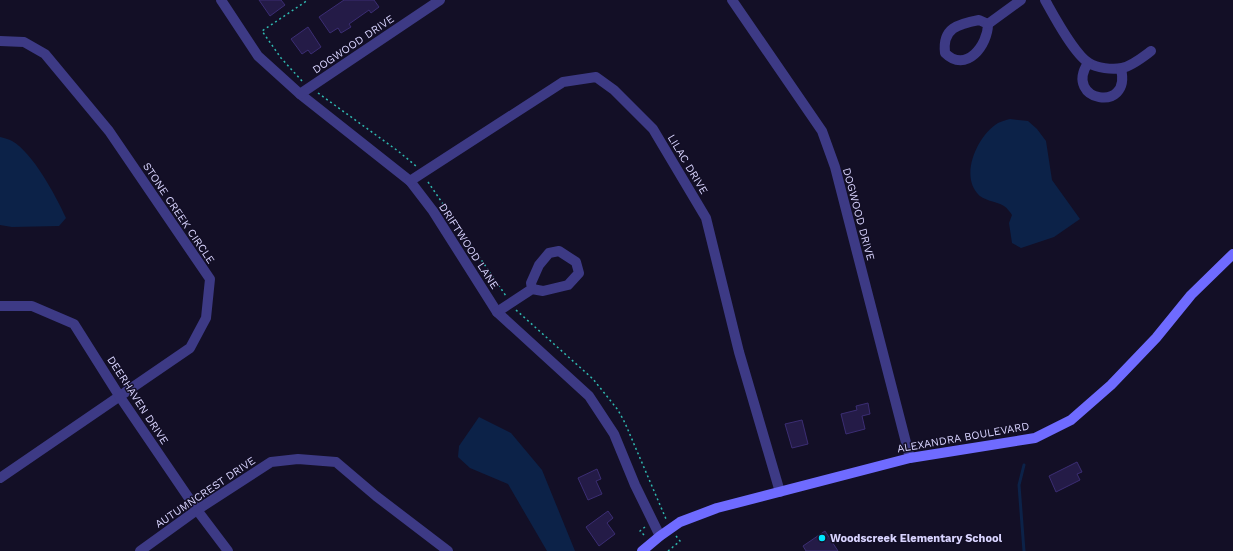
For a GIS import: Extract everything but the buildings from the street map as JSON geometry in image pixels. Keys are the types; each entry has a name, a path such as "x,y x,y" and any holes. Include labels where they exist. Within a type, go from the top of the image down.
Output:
{"street":[{"name":"DRIFTWOOD LANE","path":"221,0 258,56 300,94 410,181 433,211 497,312 589,396 614,434 635,485 660,536"},
{"name":"DOGWOOD DRIVE","path":"300,94 440,0"},
{"name":"DOGWOOD DRIVE","path":"732,0 822,132 835,167 910,458"},
{"path":"988,24 1022,0"},
{"path":"1045,0 1073,46 1088,63 1104,68 1121,69 1140,59 1151,51"},
{"path":"979,20 988,24 988,34 973,57 962,61 951,60 945,53 944,44 946,36 955,27 966,22 979,20"},
{"name":"STONE CREEK CIRCLE","path":"0,41 24,42 45,54 109,131 210,279 206,318 190,348 0,478"},
{"path":"1088,63 1083,70 1082,79 1085,88 1091,95 1099,98 1108,98 1119,90 1123,77 1121,69"},
{"name":"LILAC DRIVE","path":"410,181 564,82 596,77 614,90 653,128 706,218 739,352 780,492"},
{"path":"497,312 532,289 543,291 568,285 579,273 576,262 567,254 559,251 549,253 539,265 530,283 532,289"},
{"name":"ALEXANDRA BOULEVARD","path":"642,551 680,522 717,508 910,458 1035,438 1071,420 1112,385 1156,338 1191,295 1233,254"},
{"name":"DEERHAVEN DRIVE","path":"0,306 32,306 74,324 120,396 197,510 228,551"},
{"name":"AUTUMNCREST DRIVE","path":"140,551 197,510 271,462 298,459 336,462 376,496 448,551"}],"water":[{"path":"1010,119 1028,121 1037,129 1046,141 1052,180 1080,219 1054,237 1021,248 1012,243 1009,223 1012,215 1004,206 980,196 972,185 970,175 974,155 984,136 998,123"},
{"path":"0,137 11,140 20,147 36,165 66,218 59,226 12,227 0,225"},
{"path":"479,417 511,433 542,470 575,551 547,551 508,484 470,468 458,457 459,446"}],"waterway":[{"path":"1024,465 1019,485 1024,551"}],"place":[{"name":"Woodscreek Elementary School","path":"822,538"}]}
